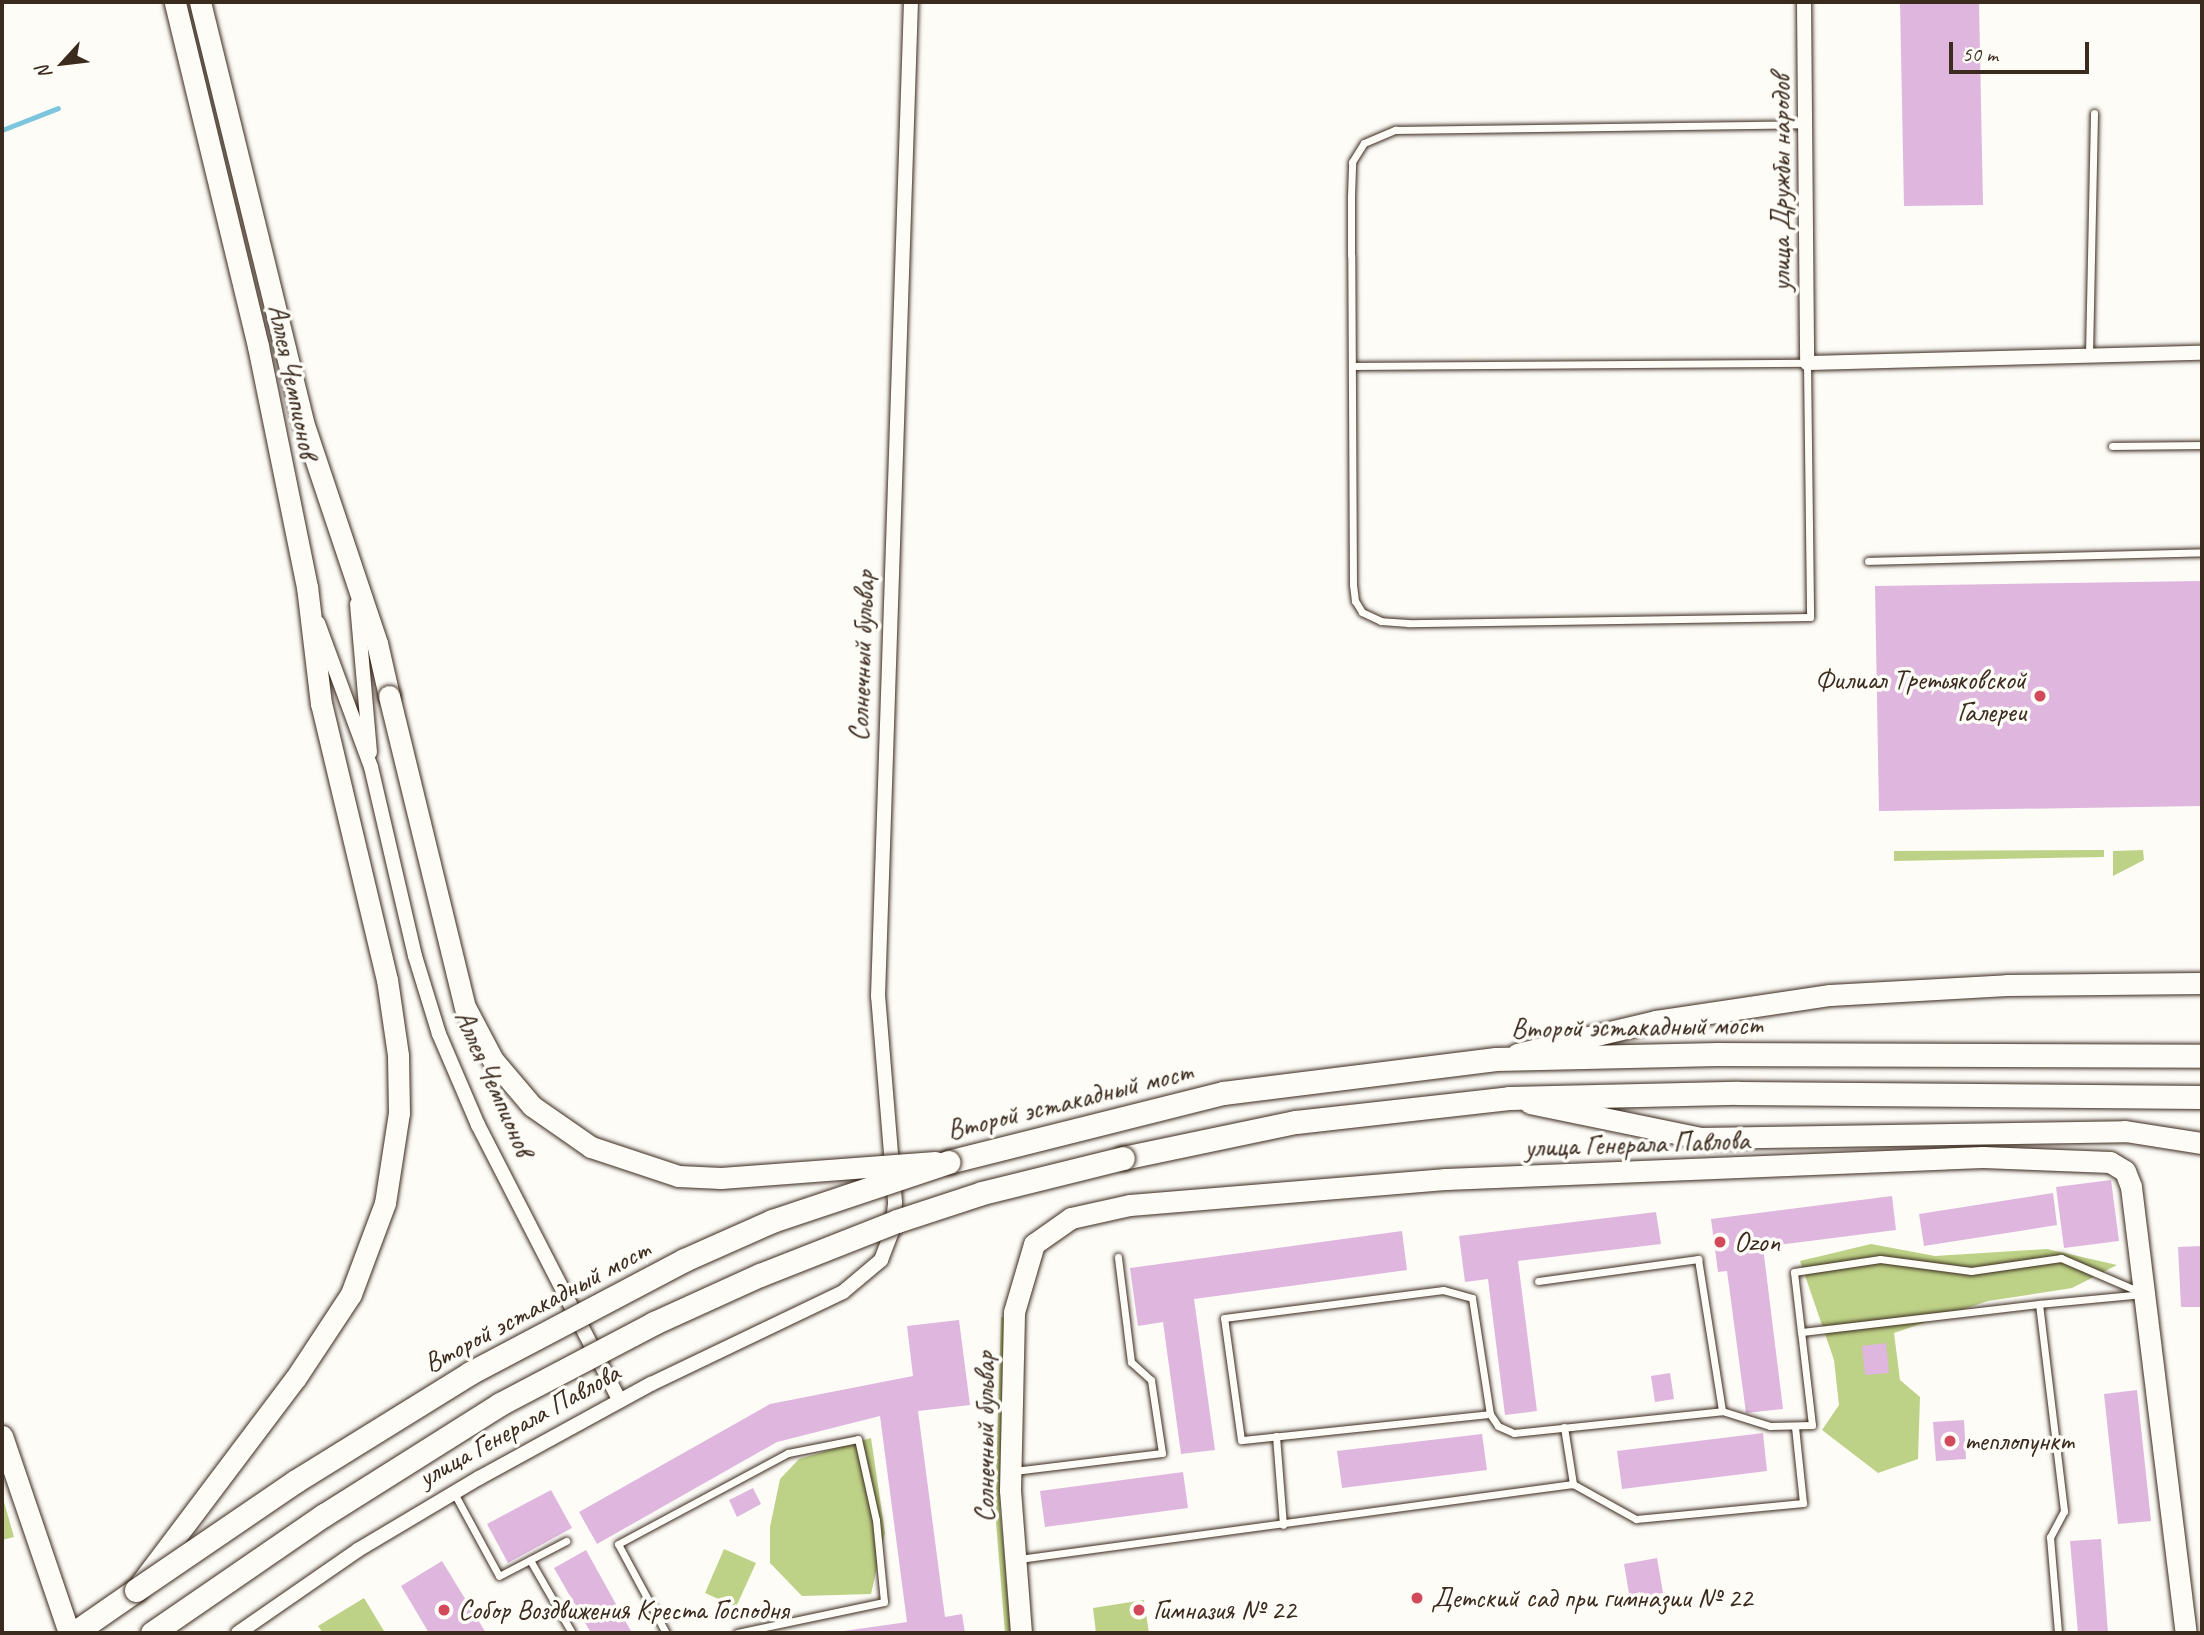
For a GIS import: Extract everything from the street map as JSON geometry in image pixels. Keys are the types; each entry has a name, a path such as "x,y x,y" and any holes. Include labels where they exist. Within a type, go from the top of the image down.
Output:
{"main road":[{"name":"Аллея Чемпионов","path":"175,2 261,359 307,587"},
{"name":"Аллея Чемпионов","path":"200,2 303,422 355,579"},
{"path":"355,579 377,643 465,1007 493,1060 532,1106 590,1147 678,1176 721,1178 948,1162"},
{"path":"136,1590 329,1332 370,1252 392,1174 399,1112 396,1030 321,704 307,587"},
{"path":"1496,1059 1606,1031 1785,1000 2007,985 2202,983"},
{"name":"Второй эстакадный мост","path":"74,1633 296,1481 470,1373 684,1260 846,1193 948,1162 1223,1093 1496,1059 1718,1054 2202,1056"},
{"path":"152,1633 324,1515 500,1404 653,1323 841,1242 982,1193 1180,1144 1401,1107 1509,1098 1724,1093 2202,1097"},
{"path":"1509,1098 1700,1138 2125,1131 2202,1143"},
{"name":"улица Генерала Павлова","path":"1034,1244 1071,1217 1130,1205 1432,1181 1983,1157 2110,1162 2125,1171 2131,1187 2186,1633"},
{"name":"Солнечный бульвар","path":"1021,1633 1010,1471 1014,1312 1034,1244"},
{"path":"2,1436 69,1633"}],"street":[{"name":"Солнечный бульвар","path":"843,1292 881,1260 892,1232 895,1202 878,996 911,2"},
{"name":"улица Дружбы народов","path":"1804,2 1807,363"},
{"path":"1807,363 2089,353 2202,353"},
{"name":"Аллея Чемпионов","path":"355,579 371,767"},
{"name":"Аллея Чемпионов","path":"307,587 371,767 415,956 439,1034 478,1125 620,1401"},
{"name":"улица Генерала Павлова","path":"238,1633 358,1550 454,1493 620,1401 843,1292"}],"lane":[{"path":"2089,353 2094,113"},
{"path":"1352,366 1807,363 1810,617 1408,623 1381,621 1362,612 1354,601 1352,366 1352,162 1364,143 1377,134 1395,130 1805,124"},
{"path":"2112,446 2202,445"},
{"path":"1868,561 2202,552"},
{"path":"1010,1471 1163,1453 1151,1380 1131,1362 1118,1257"},
{"path":"1490,1414 1241,1440 1223,1318 1443,1290 1472,1298 1490,1414 1498,1426 1514,1433 1722,1411 1744,1420 1796,1427 1812,1425 1794,1272 1880,1259 1971,1271 2062,1258 2143,1294"},
{"path":"1538,1281 1698,1259 1722,1411"},
{"path":"1801,1332 2143,1294"},
{"path":"2039,1304 2064,1511 2050,1537 2058,1633"},
{"path":"1564,1427 1573,1484"},
{"path":"1014,1560 1573,1484 1636,1519 1803,1503 1796,1427"},
{"path":"1276,1436 1283,1525"},
{"path":"666,1633 618,1544 789,1453 858,1439 876,1520 884,1602 737,1633"},
{"path":"454,1493 499,1576 566,1541"},
{"path":"530,1560 572,1633"}],"green space":[{"path":"2104,850 2104,857 1894,861 1894,851"},
{"path":"2143,850 2144,860 2113,876 2113,851"},
{"path":"1871,1244 1935,1256 2047,1249 2117,1265 2072,1288 1988,1301 1894,1333 1900,1380 1920,1397 1918,1459 1878,1473 1822,1430 1839,1405 1834,1360 1800,1261"},
{"path":"1001,1317 1006,1317 1000,1509 1011,1633 1005,1633 995,1510"},
{"path":"871,1438 885,1533 871,1594 802,1596 770,1563 770,1527 780,1479 799,1459"},
{"path":"2,1495 14,1537 2,1540"},
{"path":"724,1549 756,1563 736,1607 705,1593"},
{"path":"364,1598 384,1631 323,1633 318,1626"},
{"path":"1144,1600 1149,1633 1096,1633 1093,1608"}],"building":[{"path":"1900,2 1979,2 1983,205 1904,206"},
{"name":"Филиал Третьяковской Галереи","path":"2202,581 2202,806 1879,811 1875,586"},
{"path":"2111,1180 2119,1241 2064,1248 2056,1187"},
{"path":"2053,1193 2057,1225 1924,1246 1919,1214"},
{"path":"1892,1196 1896,1230 1763,1247 1783,1409 1746,1413 1727,1271 1718,1272 1711,1219"},
{"path":"1656,1212 1661,1244 1518,1261 1537,1411 1505,1415 1488,1279 1465,1282 1459,1236"},
{"path":"1402,1231 1407,1270 1194,1299 1215,1450 1181,1454 1163,1322 1138,1326 1130,1268"},
{"path":"2202,1246 2202,1307 2181,1307 2178,1247"},
{"path":"959,1320 970,1405 918,1411 945,1617 962,1614 965,1633 830,1633 907,1622 880,1416 777,1442 597,1544 579,1512 770,1404 913,1376 907,1326"},
{"path":"1886,1343 1889,1373 1865,1375 1862,1346"},
{"path":"1670,1373 1674,1399 1655,1402 1651,1376"},
{"path":"2137,1390 2151,1521 2118,1524 2104,1394"},
{"name":"теплопункт","path":"1964,1420 1966,1459 1936,1461 1933,1422"},
{"path":"1763,1433 1767,1471 1622,1489 1617,1451"},
{"path":"1482,1434 1487,1470 1342,1488 1337,1451"},
{"path":"1183,1472 1188,1508 1045,1527 1040,1491"},
{"path":"753,1488 761,1504 737,1517 729,1500"},
{"path":"551,1490 572,1528 508,1563 487,1524"},
{"path":"2101,1539 2108,1633 2078,1633 2070,1541"},
{"path":"586,1550 632,1633 591,1633 554,1568"},
{"path":"1657,1558 1663,1593 1630,1599 1624,1564"},
{"name":"Собор Воздвижения Креста Господня","path":"442,1561 486,1633 429,1633 401,1586"}],"waterway":[{"path":"2,130 58,108"}],"place":[{"name":"Филиал Третьяковской Галереи","path":"2040,696"},
{"name":"Ozon","path":"1720,1242"},
{"name":"теплопункт","path":"1950,1441"},
{"name":"Детский сад при гимназии № 22","path":"1417,1598"},
{"name":"Собор Воздвижения Креста Господня","path":"444,1610"},
{"name":"Гимназия № 22","path":"1139,1610"}]}
